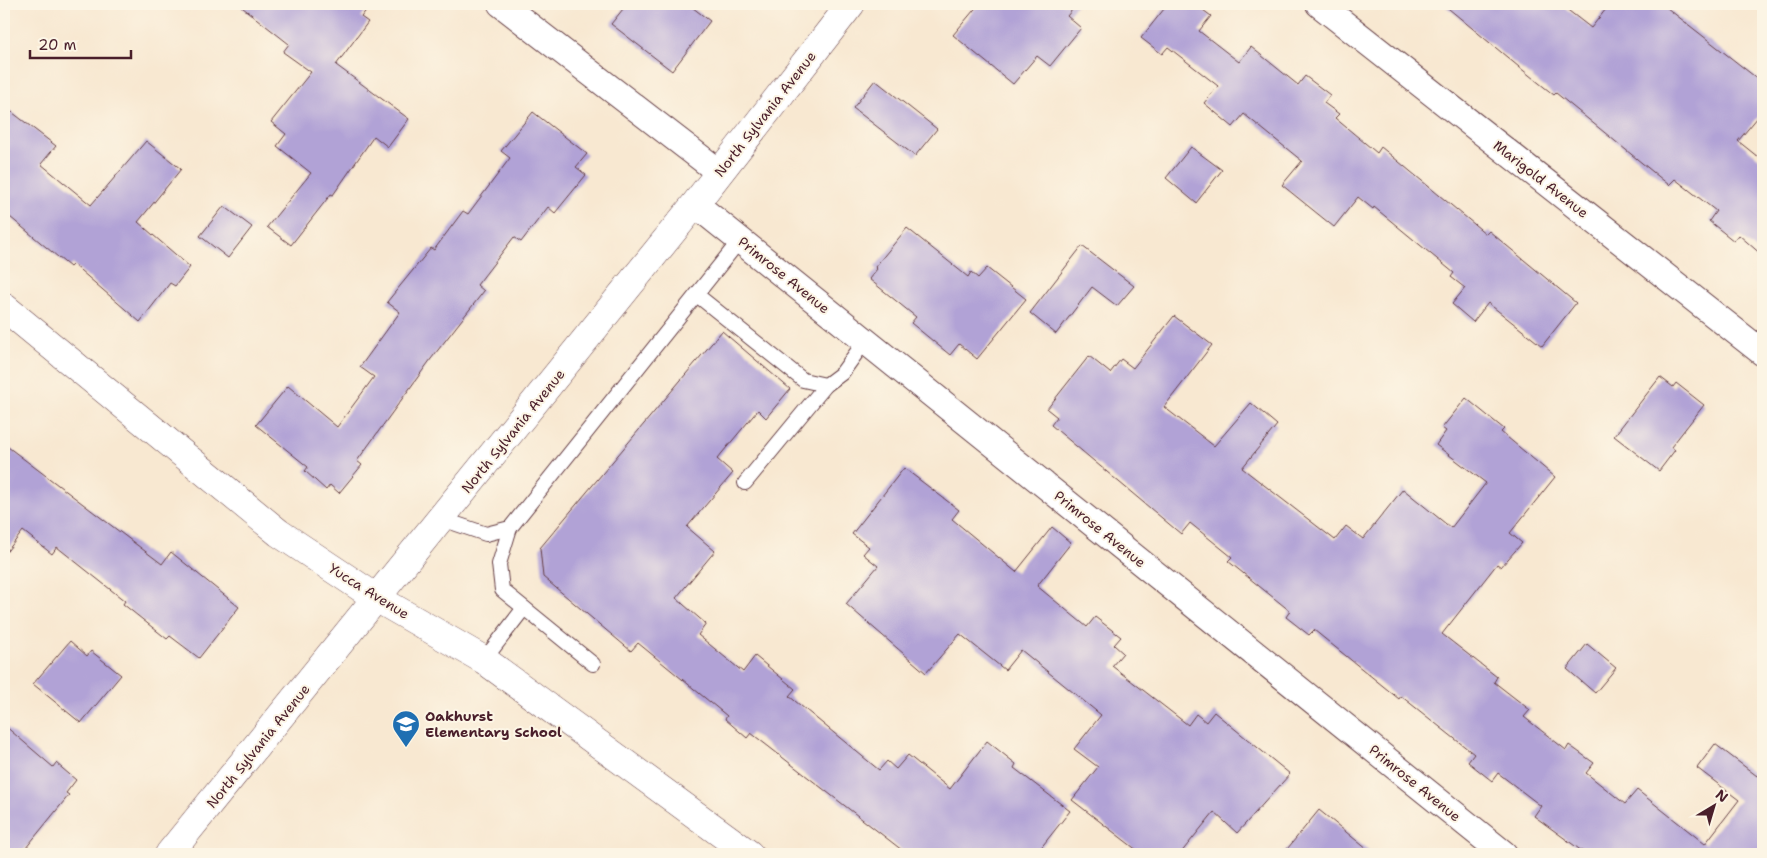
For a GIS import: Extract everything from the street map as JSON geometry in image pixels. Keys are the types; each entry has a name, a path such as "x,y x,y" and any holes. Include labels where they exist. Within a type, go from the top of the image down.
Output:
{"main road":[{"name":"North Sylvania Avenue","path":"169,854 378,599 695,204 851,4"},
{"name":"Yucca Avenue","path":"4,307 279,533 378,599 484,660 749,854"}],"street":[{"path":"501,4 720,172"},
{"name":"Marigold Avenue","path":"1319,4 1763,353"},
{"name":"Primrose Avenue","path":"695,204 1504,854"}],"lane":[{"path":"593,664 502,590 499,564 510,528 740,240"},
{"path":"697,295 804,380 826,385"},
{"path":"745,483 826,385 842,373 865,341"},
{"path":"442,519 486,534 510,528"},
{"path":"484,660 524,608"}],"building":[{"path":"238,4 371,4 361,17 368,22 336,65 409,119 388,147 374,136 333,195 331,194 291,245 267,227 311,173 277,146 286,134 271,122 311,72 283,52 289,44"},
{"path":"627,4 688,4 710,21 672,71 611,24"},
{"path":"979,4 1077,4 1067,16 1081,28 1050,66 1037,56 1013,84 953,35"},
{"path":"1168,4 1195,4 1211,16 1199,31 1239,62 1251,47 1298,85 1305,76 1330,95 1324,103 1339,114 1335,118 1377,153 1381,147 1486,234 1489,231 1576,303 1542,346 1488,303 1473,322 1452,304 1465,288 1451,277 1454,273 1374,207 1373,209 1358,197 1334,227 1282,185 1302,161 1244,114 1233,127 1204,103 1218,86 1168,47 1162,54 1141,38"},
{"path":"1443,4 1560,4 1591,28 1610,4 1662,4 1763,83 1763,111 1738,141 1763,161 1763,256 1739,235 1734,241 1709,221 1716,211 1675,179 1669,185 1556,93 1554,95 1519,67"},
{"path":"875,80 937,129 915,156 853,108"},
{"path":"4,106 56,146 41,164 91,205 146,141 181,169 138,222 190,267 175,286 170,283 140,322 73,264 70,267 4,212"},
{"path":"533,112 587,154 576,167 586,175 555,213 548,207 521,242 514,237 477,285 484,291 431,359 357,461 362,465 339,493 330,485 326,490 305,471 308,467 256,425 288,386 337,427 374,377 360,367 400,312 387,302 431,248 434,250 463,211 468,214 510,158 501,151"},
{"path":"1191,147 1222,170 1196,203 1166,178"},
{"path":"224,206 252,227 228,258 200,236"},
{"path":"907,228 968,277 971,272 978,278 987,268 1026,299 977,359 959,344 950,355 911,323 916,317 869,279 877,269 875,267"},
{"path":"1082,246 1134,286 1117,306 1092,287 1056,334 1030,313"},
{"path":"1174,316 1212,345 1164,407 1214,446 1251,403 1277,425 1242,468 1335,540 1346,526 1363,539 1403,489 1451,528 1486,483 1436,445 1446,431 1442,428 1466,398 1504,429 1501,432 1555,477 1510,533 1522,543 1501,567 1497,564 1442,634 1497,677 1494,682 1530,710 1524,717 1566,750 1569,745 1594,763 1586,773 1625,804 1637,790 1705,844 1739,800 1697,768 1715,744 1757,776 1763,769 1763,854 1586,854 1534,816 1541,806 1498,773 1492,781 1468,762 1474,754 1401,696 1399,699 1314,630 1309,635 1286,617 1290,611 1228,561 1232,557 1190,523 1181,534 1051,425 1057,417 1047,409 1089,356 1110,373 1121,359 1133,368"},
{"path":"722,331 790,389 766,418 758,410 717,459 733,473 687,527 715,551 676,598 706,624 698,635 743,672 755,656 795,689 789,696 879,770 887,761 896,769 908,755 950,789 987,741 1016,764 1014,768 1070,811 1036,854 907,854 751,733 747,738 725,719 727,716 638,643 631,651 543,577 540,548"},
{"path":"1660,377 1673,387 1676,383 1704,405 1671,447 1675,450 1659,471 1614,436"},
{"path":"4,444 162,564 171,552 239,607 199,658 170,636 167,639 123,604 125,601 57,547 52,554 23,531 4,555"},
{"path":"904,468 959,510 952,519 1016,572 1052,527 1071,543 1037,586 1087,627 1095,617 1121,637 1114,645 1123,653 1112,666 1188,725 1196,714 1206,722 1214,712 1290,774 1237,833 1214,812 1180,854 1142,854 1072,800 1098,767 1074,749 1101,715 1021,650 1005,670 960,634 926,673 846,604 878,566 863,554 869,547 852,534"},
{"path":"70,641 87,656 91,651 121,675 81,723 33,684"},
{"path":"1587,644 1616,668 1595,693 1567,669"},
{"path":"4,725 53,767 56,763 76,780 66,793 69,795 21,854 4,854"},
{"path":"1319,810 1373,854 1283,854"}],"place":[{"name":"Oakhurst Elementary School","path":"406,748"}]}
